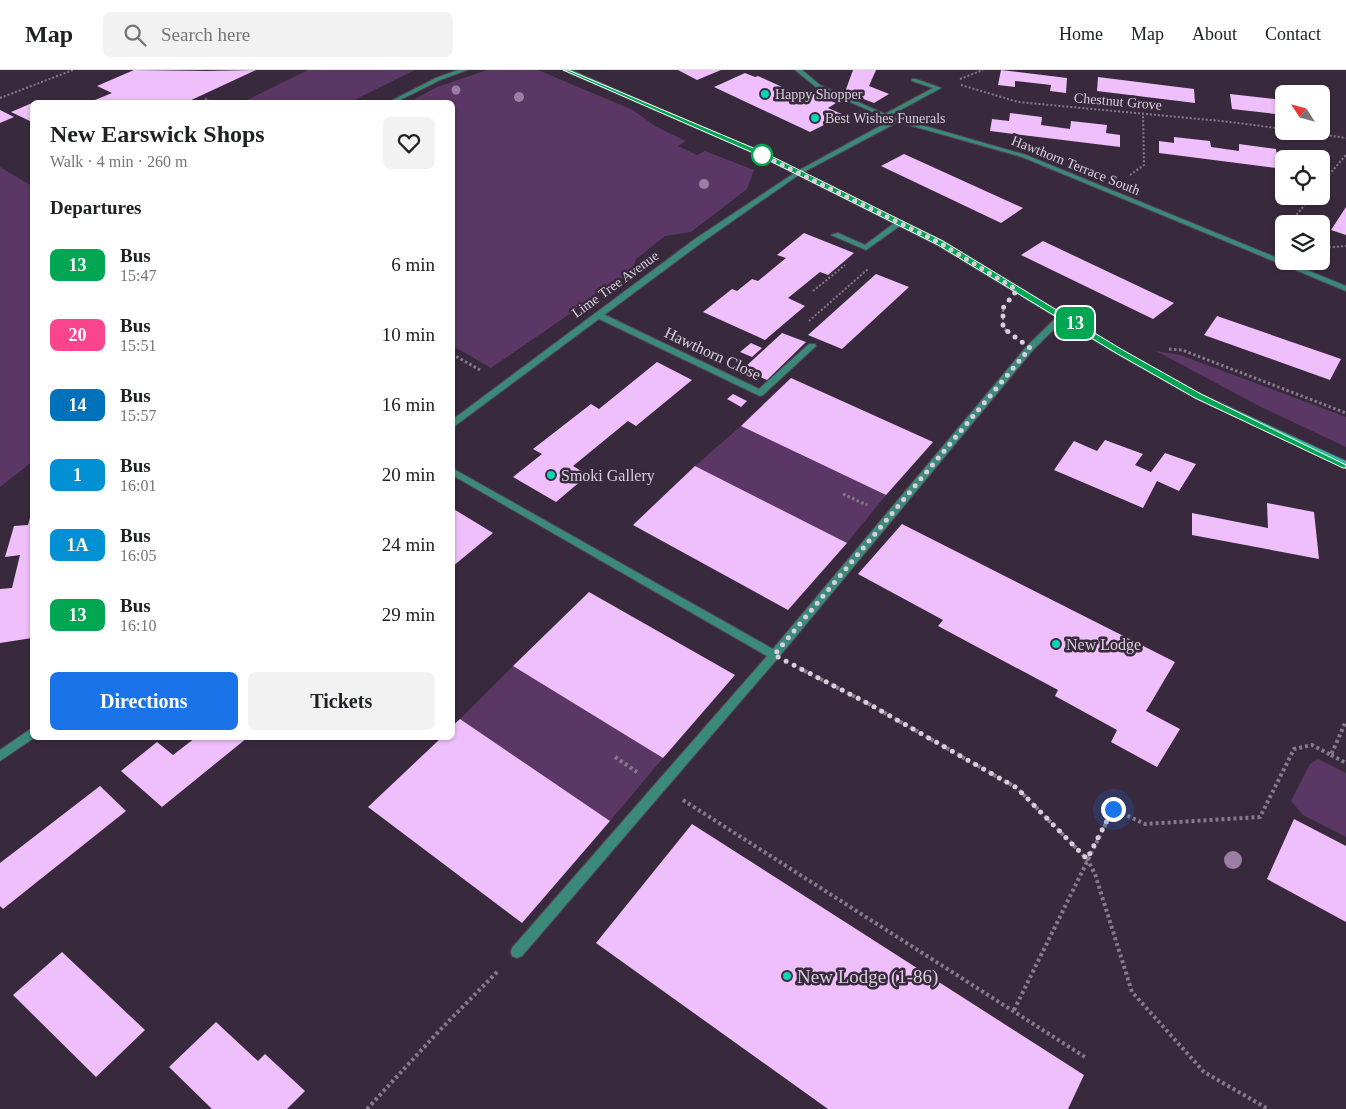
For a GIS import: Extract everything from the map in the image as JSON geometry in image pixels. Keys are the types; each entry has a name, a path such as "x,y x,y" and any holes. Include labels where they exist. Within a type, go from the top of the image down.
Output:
{"street":[{"path":"396,100 438,79 464,70"},
{"path":"566,70 760,154 940,243 1118,351 1198,396 1346,465"},
{"name":"Hawthorn Terrace South","path":"798,70 818,86 885,116 1024,156 1346,289"},
{"path":"885,116 938,88 914,80"},
{"path":"798,173 896,120"},
{"name":"Lime Tree Avenue","path":"455,423 698,241 798,173"},
{"path":"835,235 866,248 900,223"},
{"name":"Hawthorn Close","path":"598,315 760,393 812,346"},
{"path":"517,952 774,655 1030,348 1063,316"},
{"path":"455,473 774,655"},
{"path":"0,756 30,734"}],"path":[{"path":"0,98 73,70"},
{"name":"Chestnut Grove","path":"954,82 968,88 1018,102 1143,113 1275,128"},
{"path":"1106,190 1144,165 1143,113"},
{"path":"1330,136 1346,138"},
{"path":"1330,173 1346,154"},
{"path":"1296,215 1305,205"},
{"path":"1330,247 1346,246"},
{"path":"813,292 866,248"},
{"path":"812,346 799,330 870,267"},
{"path":"1017,290 1003,308 1003,328 1030,348"},
{"path":"1167,349 1182,350 1346,413"},
{"path":"455,356 505,384"},
{"path":"774,655 869,704 1017,788 1087,859 1095,874 1132,992 1204,1072 1268,1109"},
{"path":"1331,755 1346,721"},
{"path":"1014,1010 1113,809 1145,824 1260,817 1294,749 1312,746 1346,763"},
{"path":"660,786 1085,1057"},
{"path":"367,1109 439,1031 517,952"}],"shaded area":[{"path":"308,70 415,70 354,100 247,100"},
{"path":"487,70 538,70 633,110 655,126 686,141 678,146 697,155 705,151 754,170 747,189 691,232 665,236 636,259 631,272 491,368 455,347 455,100 413,100 437,87"},
{"path":"0,167 30,185 30,464 0,487"},
{"path":"1156,351 1180,355 1346,417 1346,447 1261,407"},
{"path":"741,426 886,495 847,543 695,466"},
{"path":"513,666 663,758 610,821 460,719"},
{"path":"1318,759 1346,773 1346,837 1303,815 1291,801 1310,764"}],"building":[{"path":"134,70 256,70 191,100 95,100 112,93 97,86"},
{"path":"678,70 721,70 697,80"},
{"path":"853,70 876,70 869,86 889,94 874,103 845,92"},
{"path":"1001,70 1067,78 1066,93 1050,91 1051,85 1015,81 1015,87 998,85"},
{"path":"745,73 755,77 758,76 793,92 785,96 796,101 811,93 836,103 828,108 844,115 810,132 714,87"},
{"path":"1098,77 1194,89 1195,103 1097,91"},
{"path":"1230,94 1275,99 1275,114 1232,109"},
{"path":"30,104 30,121 11,112"},
{"path":"0,110 14,117 0,123"},
{"path":"1010,113 1042,117 1041,125 1070,129 1071,121 1107,125 1106,133 1120,135 1120,147 990,131 992,119 1009,121"},
{"path":"1174,137 1210,141 1211,147 1239,151 1239,144 1276,149 1275,168 1159,153 1159,141 1174,143"},
{"path":"904,154 1023,208 1001,223 881,166"},
{"path":"1346,207 1346,235 1331,230"},
{"path":"804,233 854,253 828,275 820,272 788,298 805,306 765,340 703,312 732,289 737,291 752,279 758,281 786,258 777,255"},
{"path":"1043,241 1174,303 1153,319 1021,255"},
{"path":"876,274 909,287 842,349 808,335"},
{"path":"1217,316 1341,359 1330,380 1204,335"},
{"path":"782,333 806,342 767,380 743,369"},
{"path":"751,343 762,348 752,357 740,352"},
{"path":"657,362 692,380 636,426 628,421 573,466 588,475 556,502 513,477 542,454 533,449 591,404 599,409"},
{"path":"791,378 933,442 886,495 741,426"},
{"path":"733,394 747,401 741,407 727,399"},
{"path":"1105,440 1143,454 1135,465 1151,472 1165,453 1196,464 1179,491 1157,481 1143,508 1054,470 1074,441 1097,451"},
{"path":"695,466 847,543 788,610 633,525"},
{"path":"1267,503 1314,512 1319,559 1192,535 1192,513 1268,528"},
{"path":"455,510 493,533 455,565"},
{"path":"30,518 30,638 0,643 0,589 12,588 20,555 5,557 14,526 28,525"},
{"name":"New Lodge","path":"902,524 1175,662 1146,711 1180,729 1157,767 1111,742 1117,730 1055,696 1058,690 938,626 943,620 858,574"},
{"path":"589,592 735,675 663,758 513,666"},
{"path":"460,719 610,821 522,923 368,807 439,740 455,740 455,723"},
{"path":"192,740 245,740 162,807 121,771 157,742 173,755"},
{"path":"100,786 126,811 3,909 0,906 0,863"},
{"path":"1294,819 1346,846 1346,922 1267,879"},
{"name":"New Lodge (1-86)","path":"692,824 1084,1075 1068,1109 828,1109 596,943"},
{"path":"62,952 145,1030 96,1077 13,995"},
{"path":"216,1022 258,1061 265,1054 305,1091 287,1109 212,1109 169,1067"}],"bus line":[{"name":"13","path":"566,70 760,154 940,243 1118,351 1198,396 1346,465"}],"place":[{"name":"Happy Shopper","path":"765,94"},
{"name":"Best Wishes Funerals","path":"815,118"},
{"name":"Smoki Gallery","path":"551,475"},
{"name":"New Lodge","path":"1056,644"},
{"name":"New Lodge (1-86)","path":"787,976"}],"route":[{"path":"762,155 760,154 940,243 1017,290 1003,308 1003,328 1030,348 774,655 869,704 1017,788 1087,859 1113,809"}]}
